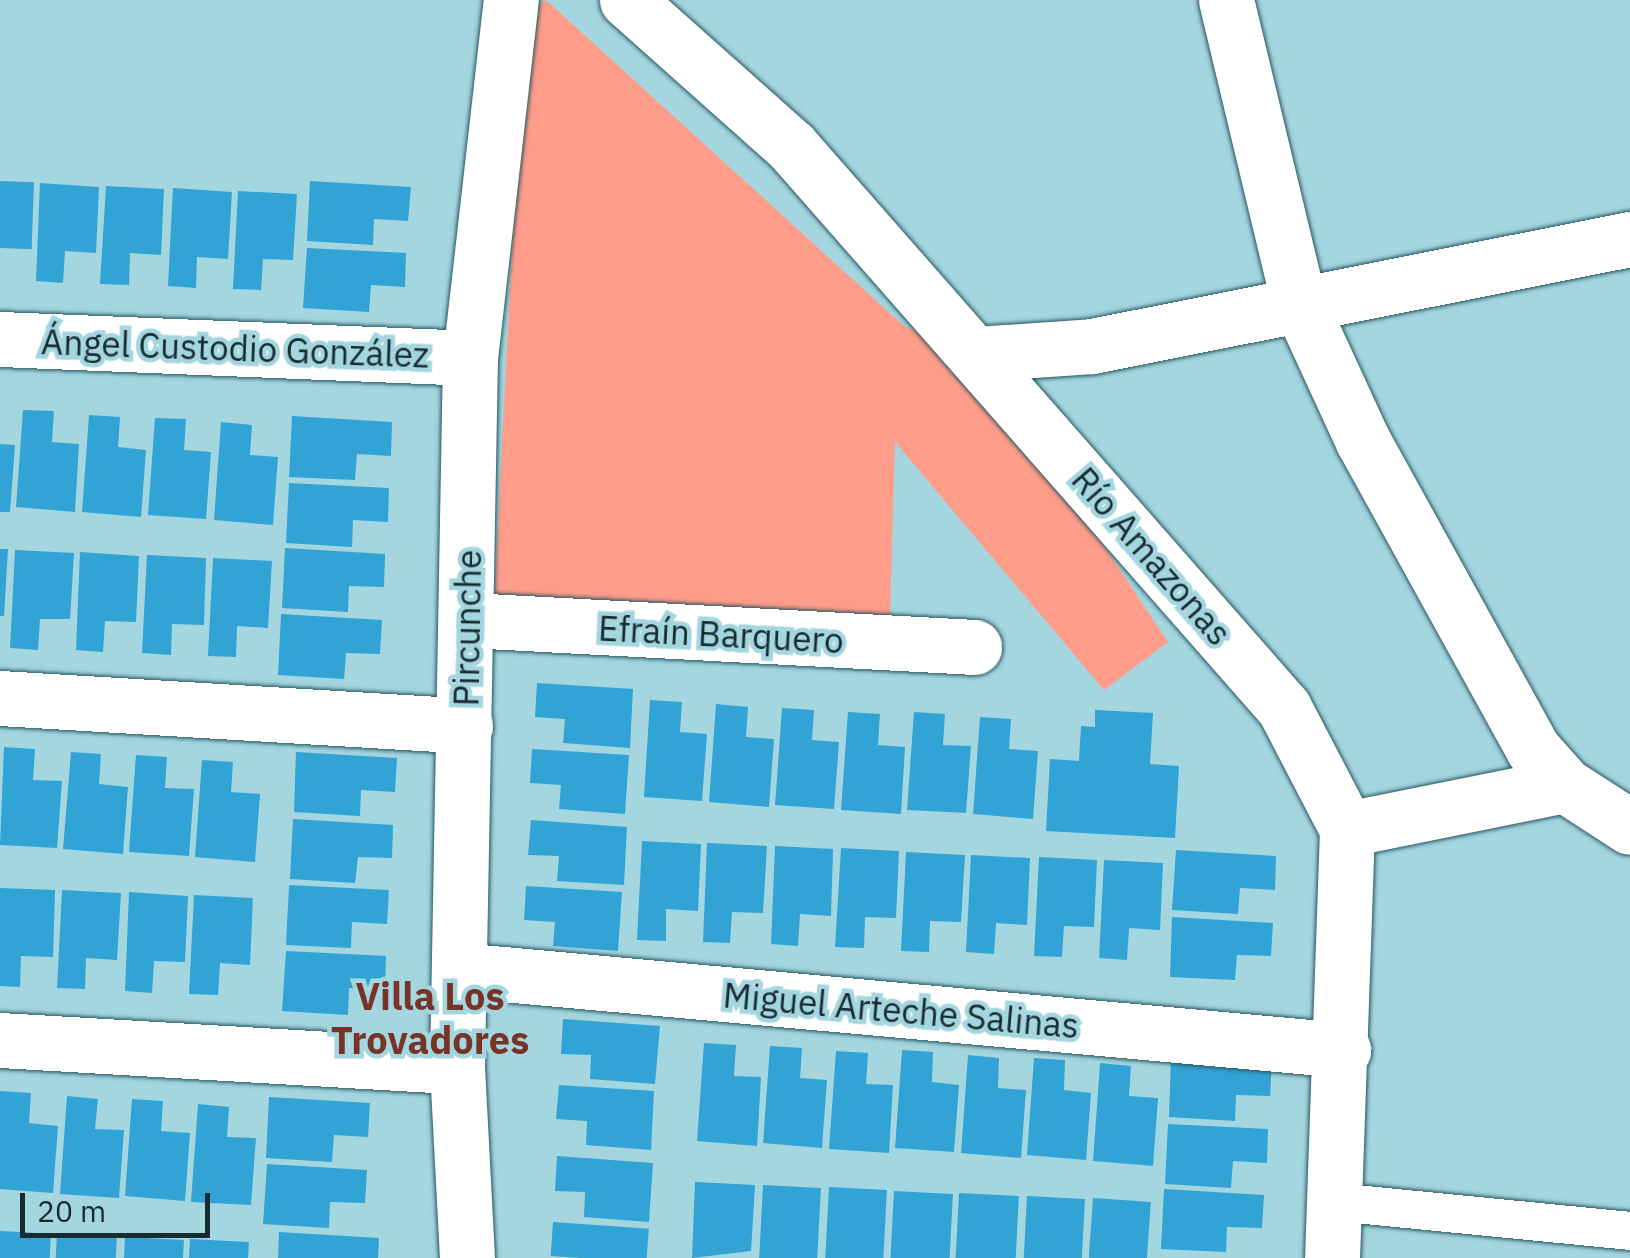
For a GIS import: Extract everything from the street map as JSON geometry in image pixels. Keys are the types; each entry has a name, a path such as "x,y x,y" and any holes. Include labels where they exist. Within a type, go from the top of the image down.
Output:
{"street":[{"name":"Pircunche","path":"467,1258 458,1066 470,358 511,0"},
{"name":"Río Amazonas","path":"626,0 791,146 1284,708 1347,829 1332,1258"},
{"path":"1226,0 1298,300 1363,441 1509,709 1564,785 1630,828"},
{"path":"976,354 1092,346 1298,300 1630,239"},
{"name":"Ángel Custodio González","path":"0,339 470,358"},
{"name":"Efraín Barquero","path":"468,620 974,647"},
{"path":"0,698 465,726"},
{"path":"1347,829 1564,785"},
{"name":"Miguel Arteche Salinas","path":"459,970 1342,1050"},
{"path":"0,1040 458,1066"}],"lane":[{"path":"1335,1202 1630,1232"}],"shaded area":[{"path":"546,0 904,326 976,354 1168,642 1104,690 895,442 890,619 494,604 524,13"}],"building":[{"path":"0,181 34,182 32,249 0,248"},
{"path":"310,181 411,187 408,221 374,219 373,245 307,241"},
{"path":"40,183 99,187 96,253 65,251 63,283 36,281"},
{"path":"106,186 164,189 161,255 130,253 129,285 100,284"},
{"path":"173,188 232,192 228,259 197,257 196,288 168,286"},
{"path":"238,191 297,194 293,260 263,259 261,290 233,289"},
{"path":"307,248 406,253 405,287 371,285 369,312 303,308"},
{"path":"23,410 54,411 52,442 79,444 75,512 16,507"},
{"path":"89,415 120,417 118,447 146,450 141,517 82,512"},
{"path":"292,416 392,422 391,456 357,454 355,480 289,477"},
{"path":"155,418 186,419 184,450 211,452 206,519 148,515"},
{"path":"221,422 252,425 250,455 278,457 273,525 214,520"},
{"path":"0,444 15,445 10,512 0,512"},
{"path":"289,483 389,488 388,522 353,520 352,547 286,543"},
{"path":"285,548 385,554 384,587 349,586 348,612 282,608"},
{"path":"0,549 8,549 4,616 0,616"},
{"path":"15,550 74,553 70,619 40,619 38,650 10,648"},
{"path":"80,552 139,556 136,622 105,621 103,652 76,650"},
{"path":"147,555 206,558 204,625 172,624 171,655 142,653"},
{"path":"213,558 272,561 268,628 237,626 236,657 208,656"},
{"path":"281,614 382,620 380,654 346,653 344,679 278,675"},
{"path":"537,683 633,689 630,748 563,743 565,719 535,717"},
{"path":"650,700 682,702 680,732 707,734 702,801 644,797"},
{"path":"716,704 748,707 746,737 774,739 769,807 709,802"},
{"path":"782,708 814,710 812,740 839,742 834,809 775,805"},
{"path":"1095,710 1153,713 1150,764 1179,766 1175,838 1046,831 1050,759 1079,761 1081,726 1095,727"},
{"path":"848,712 880,714 878,745 905,747 901,814 841,810"},
{"path":"914,712 945,714 943,745 971,746 966,813 907,810"},
{"path":"980,717 1011,719 1009,749 1038,751 1033,819 973,814"},
{"path":"4,747 35,749 33,780 62,781 57,848 0,845"},
{"path":"532,749 629,755 625,814 559,809 561,785 530,783"},
{"path":"71,752 101,754 99,784 128,787 123,854 63,849"},
{"path":"296,752 397,758 395,792 361,790 360,816 294,812"},
{"path":"136,755 167,757 165,788 194,789 189,856 129,852"},
{"path":"202,760 233,762 231,792 260,794 255,862 195,857"},
{"path":"293,819 393,825 392,858 358,857 355,883 290,879"},
{"path":"531,820 627,827 624,885 557,881 559,856 528,855"},
{"path":"642,841 701,844 698,911 666,909 666,941 637,940"},
{"path":"707,843 767,846 763,913 732,912 730,943 703,942"},
{"path":"775,846 833,849 831,916 800,914 798,946 771,944"},
{"path":"841,848 899,851 896,918 865,917 864,948 835,947"},
{"path":"1176,850 1276,856 1275,890 1240,888 1238,914 1172,910"},
{"path":"906,852 965,855 961,922 930,921 929,952 901,951"},
{"path":"971,855 1030,858 1027,925 996,923 994,954 966,952"},
{"path":"1039,857 1097,860 1094,927 1064,926 1062,957 1034,956"},
{"path":"1104,860 1163,863 1160,930 1129,928 1127,960 1099,958"},
{"path":"289,885 389,890 387,924 352,922 351,948 286,945"},
{"path":"526,886 622,892 618,951 553,946 555,922 524,920"},
{"path":"0,888 55,890 53,957 21,956 20,987 0,986"},
{"path":"62,890 121,893 117,960 86,958 85,989 57,988"},
{"path":"129,892 188,896 185,962 154,961 152,993 125,991"},
{"path":"194,895 253,898 250,965 220,963 218,995 189,994"},
{"path":"1172,917 1273,923 1271,956 1237,955 1235,980 1170,977"},
{"path":"286,951 386,956 385,991 349,988 348,1015 282,1011"},
{"path":"563,1019 660,1026 655,1084 590,1079 591,1055 561,1054"},
{"path":"704,1043 736,1045 734,1076 761,1077 757,1146 697,1141"},
{"path":"770,1046 802,1048 800,1078 827,1080 822,1148 763,1143"},
{"path":"902,1050 933,1052 932,1082 959,1085 954,1152 895,1148"},
{"path":"836,1051 868,1053 866,1084 893,1085 889,1153 829,1149"},
{"path":"968,1055 999,1058 998,1088 1026,1090 1021,1158 961,1153"},
{"path":"1171,1057 1272,1062 1270,1096 1236,1095 1235,1121 1169,1117"},
{"path":"1034,1058 1065,1060 1064,1090 1091,1093 1086,1160 1027,1155"},
{"path":"1100,1063 1131,1066 1129,1096 1158,1098 1153,1166 1093,1161"},
{"path":"559,1085 654,1091 651,1150 586,1145 587,1121 556,1119"},
{"path":"0,1091 31,1093 29,1123 58,1126 53,1193 0,1189"},
{"path":"67,1096 98,1099 95,1129 124,1130 119,1198 60,1194"},
{"path":"269,1097 370,1103 368,1137 334,1135 332,1162 266,1158"},
{"path":"132,1099 163,1101 161,1131 190,1133 185,1201 125,1196"},
{"path":"198,1104 229,1107 227,1137 256,1138 251,1205 191,1202"},
{"path":"1168,1124 1268,1129 1267,1163 1233,1161 1231,1188 1165,1184"},
{"path":"557,1156 653,1163 649,1222 584,1217 585,1192 555,1191"},
{"path":"267,1164 367,1170 365,1203 330,1202 329,1228 263,1224"},
{"path":"695,1182 755,1185 751,1251 692,1258"},
{"path":"763,1185 821,1188 817,1258 759,1258"},
{"path":"829,1187 887,1190 883,1258 825,1258"},
{"path":"1164,1189 1264,1195 1262,1228 1227,1227 1226,1252 1161,1249"},
{"path":"894,1191 953,1194 950,1258 890,1258"},
{"path":"959,1193 1019,1196 1016,1258 956,1258"},
{"path":"1027,1196 1085,1199 1082,1258 1024,1258"},
{"path":"1093,1198 1151,1202 1147,1258 1089,1258"},
{"path":"553,1222 649,1229 647,1258 551,1256"},
{"path":"0,1231 51,1234 50,1258 0,1258"},
{"path":"279,1232 379,1238 378,1258 278,1258"},
{"path":"57,1233 117,1236 116,1258 56,1258"},
{"path":"125,1237 184,1240 183,1258 124,1258"},
{"path":"190,1239 249,1242 248,1258 189,1258"}],"district":[{"name":"Villa Los Trovadores","path":"430,1018"}]}
